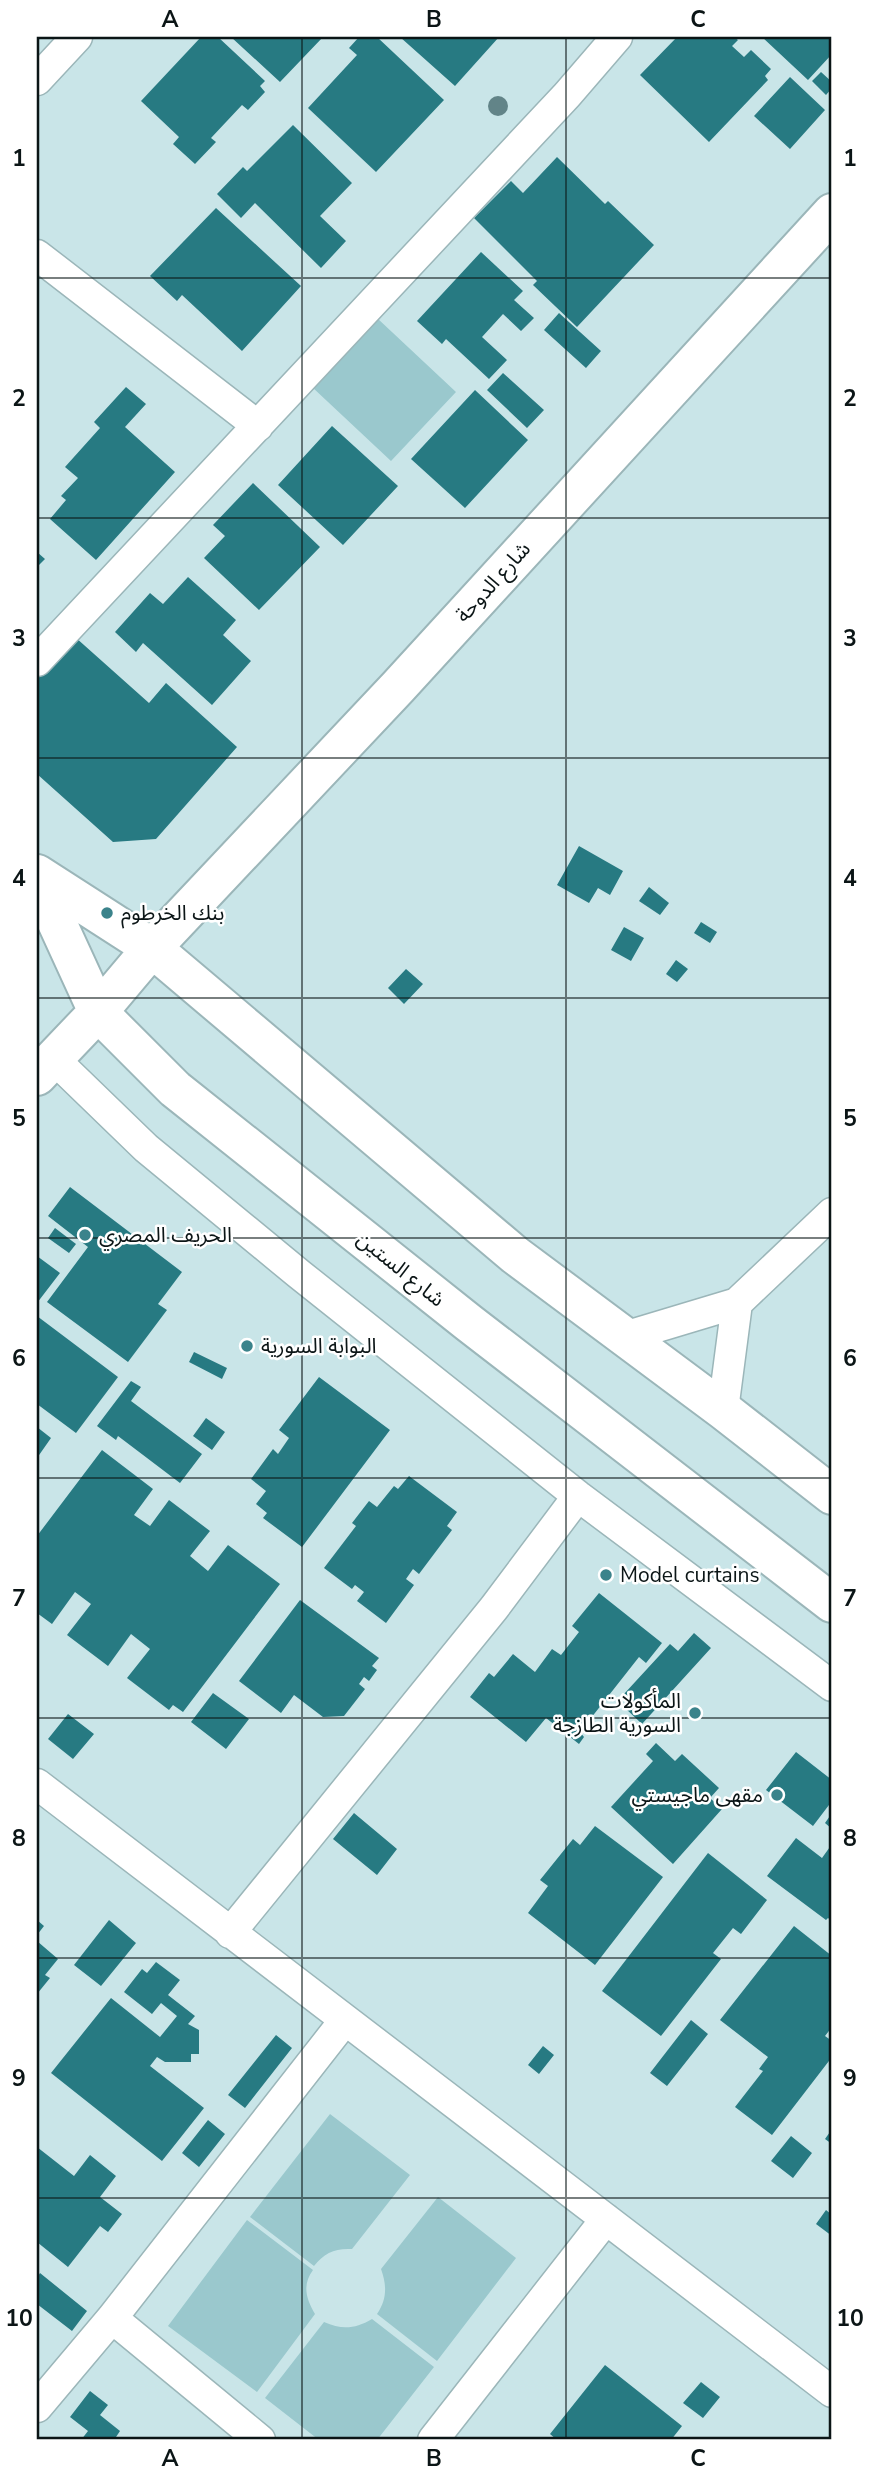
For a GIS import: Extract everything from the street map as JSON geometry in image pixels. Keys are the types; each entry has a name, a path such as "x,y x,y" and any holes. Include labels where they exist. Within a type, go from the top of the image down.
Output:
{"main road":[{"name":"شارع الدوحة","path":"45,1067 832,213"},
{"name":"شارع الستين","path":"37,877 152,948 515,1255 832,1495"},
{"name":"شارع الستين","path":"37,877 98,1012 175,1089 469,1323 832,1603"}],"street":[{"path":"37,80 77,37"},
{"path":"37,661 566,95 617,37"},
{"path":"37,255 258,426"},
{"path":"45,1067 578,1496 832,1686"},
{"path":"624,1337 737,1303 832,1213"},
{"path":"723,1410 737,1303"},
{"path":"230,1933 494,1608 578,1496"},
{"path":"37,1784 832,2392"},
{"path":"37,2407 112,2318 345,2020"},
{"path":"433,2440 607,2219"},
{"path":"112,2318 260,2440"}],"shaded area":[{"path":"377,318 456,392 391,461 312,387"},
{"path":"330,2114 410,2175 352,2249 330,2252 314,2266 250,2217"},
{"path":"438,2197 516,2258 437,2361 377,2314 385,2292 381,2269"},
{"path":"247,2220 313,2270 307,2281 307,2292 315,2314 257,2392 168,2326"},
{"path":"372,2319 434,2367 377,2440 319,2440 265,2398 324,2322 348,2327"}],"building":[{"path":"201,37 218,37 265,81 260,86 265,92 248,110 242,105 211,138 216,142 195,164 173,144 179,137 141,101"},
{"path":"231,37 323,37 280,82"},
{"path":"359,37 377,37 444,100 376,172 308,108 357,55 349,48"},
{"path":"400,37 499,37 455,86"},
{"path":"677,37 734,37 738,40 732,46 744,57 751,50 771,69 765,76 768,80 709,142 640,75"},
{"path":"762,37 832,37 832,54 808,80"},
{"path":"821,72 832,82 832,88 826,95 812,81"},
{"path":"790,77 825,110 790,149 754,116"},
{"path":"293,125 352,183 320,216 346,241 321,268 255,203 241,218 217,194 243,167 247,171"},
{"path":"557,157 605,204 608,201 654,245 577,327 533,285 537,281 474,218 511,181 523,193"},
{"path":"216,208 301,286 242,351 182,295 177,301 150,276"},
{"path":"481,252 523,291 514,300 534,318 521,331 503,314 482,337 507,360 489,379 446,339 442,344 417,321"},
{"path":"559,313 601,351 586,368 544,330"},
{"path":"503,373 544,410 527,428 487,390"},
{"path":"126,387 146,404 125,427 175,472 96,560 50,519 66,500 61,496 78,478 65,467 100,428 94,422"},
{"path":"475,390 528,440 465,508 411,459"},
{"path":"332,426 398,486 343,545 278,485"},
{"path":"253,483 320,547 259,610 204,558 225,536 213,525"},
{"path":"37,552 45,559 37,567"},
{"path":"188,577 236,620 223,635 251,661 212,705 143,643 136,652 115,632 150,593 163,604"},
{"path":"75,637 149,703 166,683 237,747 156,839 113,842 37,774 37,679"},
{"path":"579,846 623,871 610,895 598,888 589,903 557,885"},
{"path":"649,887 669,903 660,915 639,901"},
{"path":"701,922 717,932 710,943 694,933"},
{"path":"624,927 644,938 631,961 611,950"},
{"path":"676,960 688,969 677,982 666,974"},
{"path":"406,969 423,984 404,1004 388,988"},
{"path":"70,1187 182,1272 158,1304 167,1310 128,1362 47,1302 88,1247 48,1216"},
{"path":"55,1228 76,1244 69,1253 48,1238"},
{"path":"37,1256 60,1273 37,1303"},
{"path":"37,1316 118,1377 76,1433 37,1404"},
{"path":"194,1352 227,1368 222,1379 189,1362"},
{"path":"319,1377 390,1430 302,1547 263,1518 267,1513 256,1504 266,1491 251,1479 273,1449 278,1454 289,1438 279,1430"},
{"path":"131,1381 141,1387 131,1401 202,1454 180,1483 118,1436 116,1440 97,1426"},
{"path":"206,1418 225,1432 212,1450 193,1436"},
{"path":"37,1427 51,1438 37,1458"},
{"path":"102,1450 153,1489 134,1515 150,1526 169,1500 210,1531 190,1556 208,1571 228,1545 280,1584 183,1712 173,1705 169,1710 127,1678 150,1649 131,1634 108,1666 67,1635 91,1604 75,1592 52,1624 37,1613 37,1536"},
{"path":"409,1476 457,1512 447,1526 452,1530 419,1574 413,1569 406,1579 414,1585 386,1623 357,1601 364,1592 355,1585 352,1589 324,1568 356,1526 352,1523 369,1501 377,1507 394,1486 398,1489"},
{"path":"599,1593 662,1643 646,1663 639,1657 580,1732 584,1737 579,1744 546,1718 526,1742 470,1697 489,1673 494,1677 513,1654 535,1672 552,1649 561,1655 579,1632 572,1626"},
{"path":"300,1600 379,1658 372,1666 377,1670 369,1681 364,1677 359,1684 365,1689 344,1716 323,1717 294,1695 281,1713 239,1681"},
{"path":"694,1633 711,1648 642,1724 625,1708 632,1701 624,1694 670,1644 678,1651"},
{"path":"213,1693 249,1719 226,1749 191,1722"},
{"path":"68,1714 94,1734 73,1759 48,1739"},
{"path":"656,1743 675,1761 682,1754 719,1788 710,1798 722,1809 673,1864 611,1807 653,1761 646,1754"},
{"path":"796,1752 832,1780 832,1801 813,1826 766,1790"},
{"path":"354,1813 397,1849 377,1875 333,1839"},
{"path":"832,1813 832,1829 825,1823"},
{"path":"595,1826 663,1877 595,1965 528,1913 548,1886 540,1880 573,1839 580,1845"},
{"path":"796,1838 822,1858 832,1844 832,1921 828,1918 826,1920 767,1876"},
{"path":"708,1853 767,1900 741,1934 733,1928 713,1953 721,1959 661,2036 602,1991"},
{"path":"37,1920 44,1926 37,1935"},
{"path":"109,1920 136,1943 101,1986 74,1965"},
{"path":"794,1926 832,1956 832,2027 825,2036 832,2041 832,2057 772,2135 735,2107 763,2071 759,2069 768,2057 720,2020"},
{"path":"37,1941 58,1959 45,1975 50,1978 37,1994"},
{"path":"156,1962 180,1980 168,1995 195,2016 188,2024 199,2030 199,2054 191,2054 191,2062 165,2062 157,2057 150,2066 204,2108 162,2161 51,2073 111,1998 160,2037 177,2016 161,2003 152,2014 124,1992 142,1969 147,1973"},
{"path":"691,2020 708,2034 667,2086 650,2073"},
{"path":"276,2035 292,2048 245,2108 228,2095"},
{"path":"543,2046 554,2055 539,2074 528,2065"},
{"path":"208,2120 225,2134 199,2167 182,2153"},
{"path":"832,2129 832,2144 825,2139"},
{"path":"791,2136 812,2153 793,2178 771,2161"},
{"path":"37,2147 74,2176 90,2155 116,2176 100,2197 122,2214 108,2232 100,2226 68,2267 37,2242"},
{"path":"826,2210 832,2215 832,2236 816,2224"},
{"path":"40,2273 87,2311 72,2331 37,2304 37,2278"},
{"path":"605,2365 682,2426 671,2440 557,2440 550,2434"},
{"path":"701,2382 720,2397 703,2418 683,2403"},
{"path":"90,2391 108,2405 100,2415 120,2431 116,2437 120,2440 81,2440 88,2431 70,2417"}],"place":[{"name":"بنك الخرطوم","path":"107,913"},
{"name":"الحريف المصري","path":"85,1235"},
{"name":"البوابة السورية","path":"247,1346"},
{"name":"Model curtains","path":"606,1575"},
{"name":"المأكولات السورية الطازجة","path":"695,1713"},
{"name":"مقهى ماجيستي","path":"777,1795"}]}
